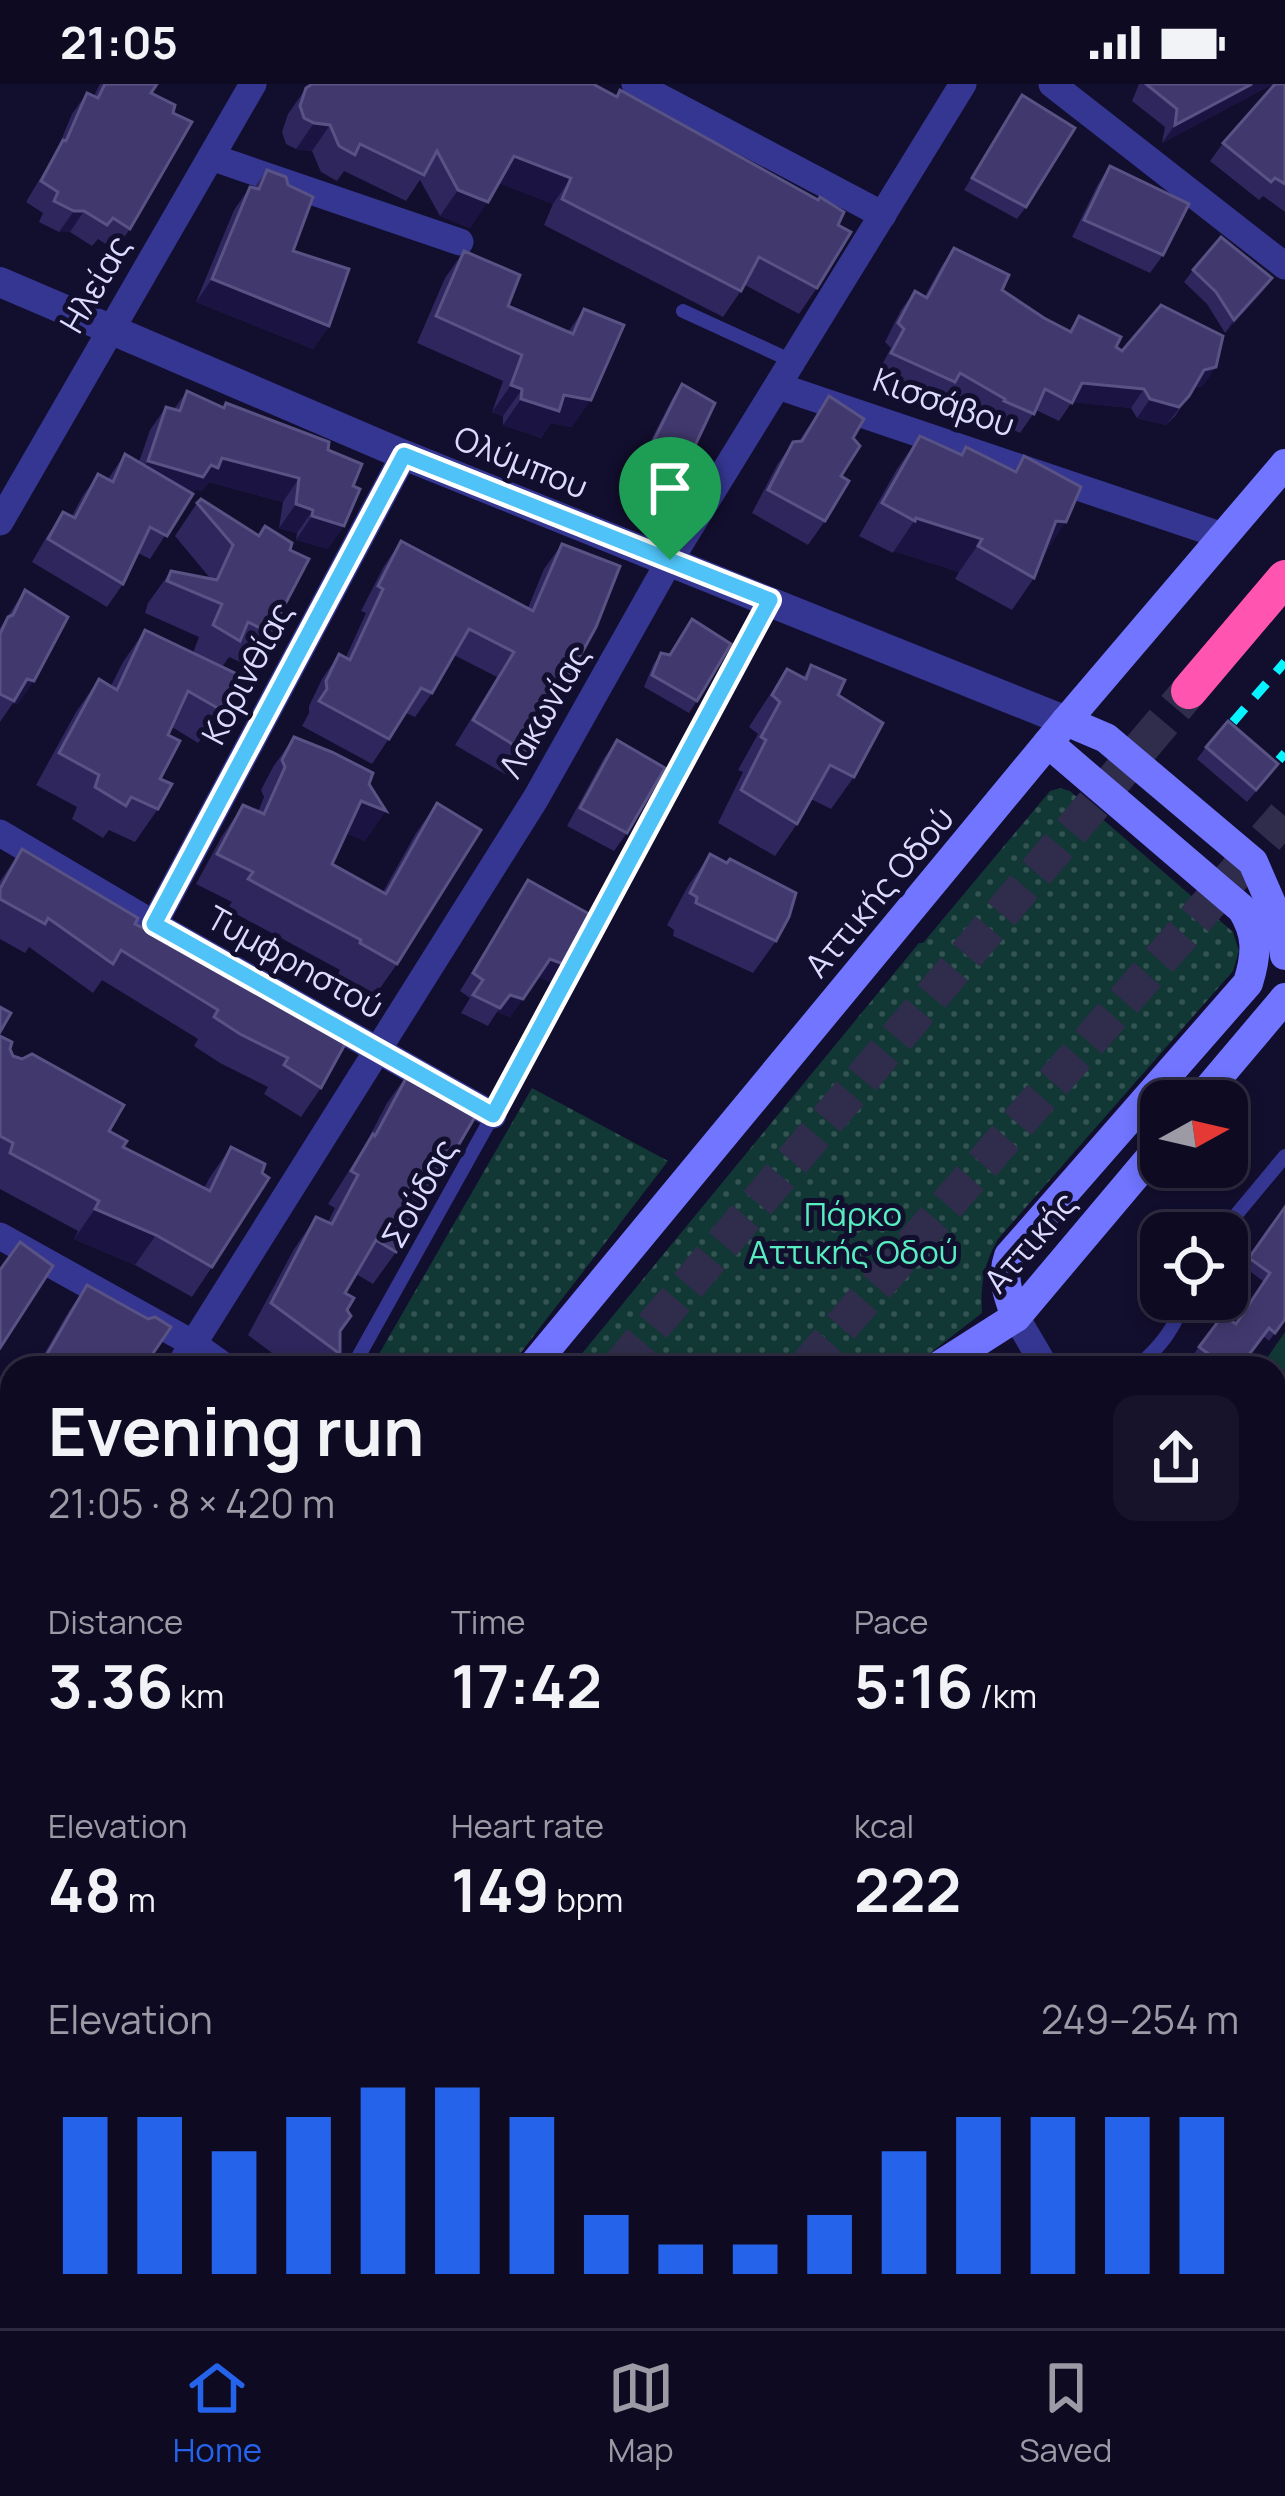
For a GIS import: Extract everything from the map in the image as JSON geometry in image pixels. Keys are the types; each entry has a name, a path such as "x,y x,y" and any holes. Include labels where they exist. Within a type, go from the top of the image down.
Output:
{"highway":[{"path":"1189,691 1285,578"}],"main road":[{"name":"Αττικής Οδού","path":"541,1356 1285,464"},
{"name":"Ολύμπου","path":"1058,732 1106,738 1253,862"},
{"path":"1016,1317 1004,1285 1009,1256 1248,983 1257,944 1242,910 1058,732"},
{"path":"1253,862 1285,868"},
{"path":"1253,862 1280,924 1285,955"},
{"path":"1216,1080 1285,998"},
{"name":"Αττικής","path":"955,1356 1016,1317 1140,1170"}],"street":[{"name":"Ηλείας","path":"0,522 254,84"},
{"path":"634,84 671,93 883,214"},
{"name":"Λακωνίας","path":"185,1356 536,797 670,560 963,84"},
{"path":"1052,84 1285,266"},
{"path":"211,157 460,242"},
{"name":"Ολύμπου","path":"0,282 404,455 770,600 1058,732"},
{"name":"Κισσάβου","path":"785,373 1223,536"},
{"name":"Κορινθίας","path":"154,924 404,455"},
{"name":"Τυμφρηστού","path":"0,833 493,1115"},
{"path":"0,1237 185,1356"},
{"path":"1016,1317 1039,1356"}],"lane":[{"path":"683,311 785,373"},
{"name":"Σούδας","path":"359,1356 770,600"},
{"path":"1238,1212 1285,1156"},
{"path":"1150,1356 1177,1320"}],"green space":[{"name":"Πάρκο Αττικής Οδού","path":"1050,791 1070,791 1233,932 1239,951 1233,971 998,1239 984,1274 982,1313 926,1356 580,1356 919,943"},
{"path":"532,1088 668,1161 518,1356 378,1356"},
{"path":"1285,1332 1285,1356 1268,1356"}],"building":[{"path":"105,84 157,84 151,93 175,105 173,113 192,122 130,229 113,218 107,225 54,201 58,192 41,181 66,141 87,93 98,98"},
{"path":"312,84 593,84 617,97 620,90 820,197 844,212 838,225 851,232 817,288 759,257 741,291 562,199 571,178 514,156 488,202 458,190 437,151 424,175 360,144 355,155 339,146 330,125 304,118 300,106"},
{"path":"1146,84 1252,84 1175,125 1177,109"},
{"path":"1275,84 1285,84 1285,184 1275,178 1271,182 1223,143"},
{"path":"1022,95 1075,128 1026,207 972,178"},
{"path":"1110,166 1189,204 1163,255 1084,220"},
{"path":"267,170 313,197 293,251 349,269 329,326 212,279 250,187 259,189"},
{"path":"1221,237 1272,278 1234,320 1216,292 1193,270"},
{"path":"954,248 1009,275 1002,290 1044,318 1071,332 1079,316 1121,337 1116,347 1122,351 1161,305 1223,336 1216,367 1204,370 1179,407 1150,399 1144,389 1082,383 1072,403 1045,389 1034,414 960,373 955,382 891,353 904,329 898,323 915,291 927,298"},
{"path":"464,251 520,275 508,306 573,334 584,309 624,325 591,400 564,395 559,411 521,399 522,389 511,385 522,355 436,316"},
{"path":"682,384 715,403 684,469 647,454"},
{"path":"187,391 329,442 328,450 362,464 353,486 360,489 344,526 312,516 313,510 296,504 299,478 222,458 218,468 211,465 203,477 148,461 166,407 180,411"},
{"path":"829,396 864,419 853,438 860,446 841,476 849,481 825,521 768,490 793,442 802,441"},
{"path":"920,436 962,455 966,447 1016,472 1024,456 1081,487 1066,522 1056,521 1034,578 978,546 982,539 915,521 882,503"},
{"path":"125,454 193,494 167,536 150,527 123,584 48,539 63,512 75,518 98,474 113,482"},
{"path":"201,499 259,536 265,526 292,543 290,550 309,559 270,633 248,622 240,641 213,625 222,604 167,581 171,571 217,580 233,545 197,503"},
{"path":"401,541 533,611 562,544 620,566 596,627 527,753 473,720 514,652 469,629 432,693 421,688 389,739 319,701 339,654 350,660"},
{"path":"25,590 68,617 34,681 27,679 14,701 0,694 0,634"},
{"path":"692,619 731,644 697,701 652,675 661,653 670,655"},
{"path":"145,630 239,675 221,710 188,691 168,735 180,741 160,779 172,784 158,809 131,797 126,806 95,787 99,775 59,753 99,679 117,690"},
{"path":"811,665 845,680 838,695 883,723 854,777 830,765 797,824 741,790 780,702 772,695 787,669 806,679"},
{"path":"1228,721 1278,764 1256,790 1206,747"},
{"path":"294,737 373,773 369,784 386,811 361,801 332,864 386,894 437,803 481,830 397,964 248,879 253,872 217,854 243,805 264,814"},
{"path":"617,740 665,768 627,833 580,808"},
{"path":"22,849 138,918 135,924 239,972 350,1035 321,1088 284,1065 288,1058 240,1034 214,1017 218,1010 121,950 113,964 48,918 45,924 0,899 0,889"},
{"path":"710,854 727,863 730,859 796,893 776,941 696,903 697,897 690,893"},
{"path":"528,880 591,915 563,964 550,959 523,999 510,995 500,1008 473,995 483,980 473,973"},
{"path":"0,1007 11,1013 0,1032"},
{"path":"0,1036 12,1042 13,1056 22,1059 32,1054 124,1105 109,1131 127,1141 123,1147 210,1191 231,1147 265,1164 262,1173 269,1178 212,1267 156,1235 95,1209 99,1201 10,1153 13,1143 0,1136"},
{"path":"410,1071 479,1110 396,1252 376,1240 345,1293 354,1298 347,1310 351,1316 340,1331 340,1354 271,1303 316,1217 332,1224 358,1175 351,1171"},
{"path":"1285,1207 1285,1319 1275,1333 1269,1328 1248,1356 1211,1356 1199,1347 1219,1320 1236,1324 1248,1320 1248,1306 1270,1273 1249,1258"},
{"path":"20,1242 53,1266 0,1348 0,1270"},
{"path":"87,1285 171,1327 151,1356 46,1356"}],"tunnel":[{"path":"628,1356 1189,691"},
{"path":"815,1356 1285,816"}],"railway":[{"path":"1233,722 1285,662"},
{"path":"1279,760 1285,753"}],"route":[{"path":"404,455 670,560 770,600 493,1115 154,924 404,455"}]}
